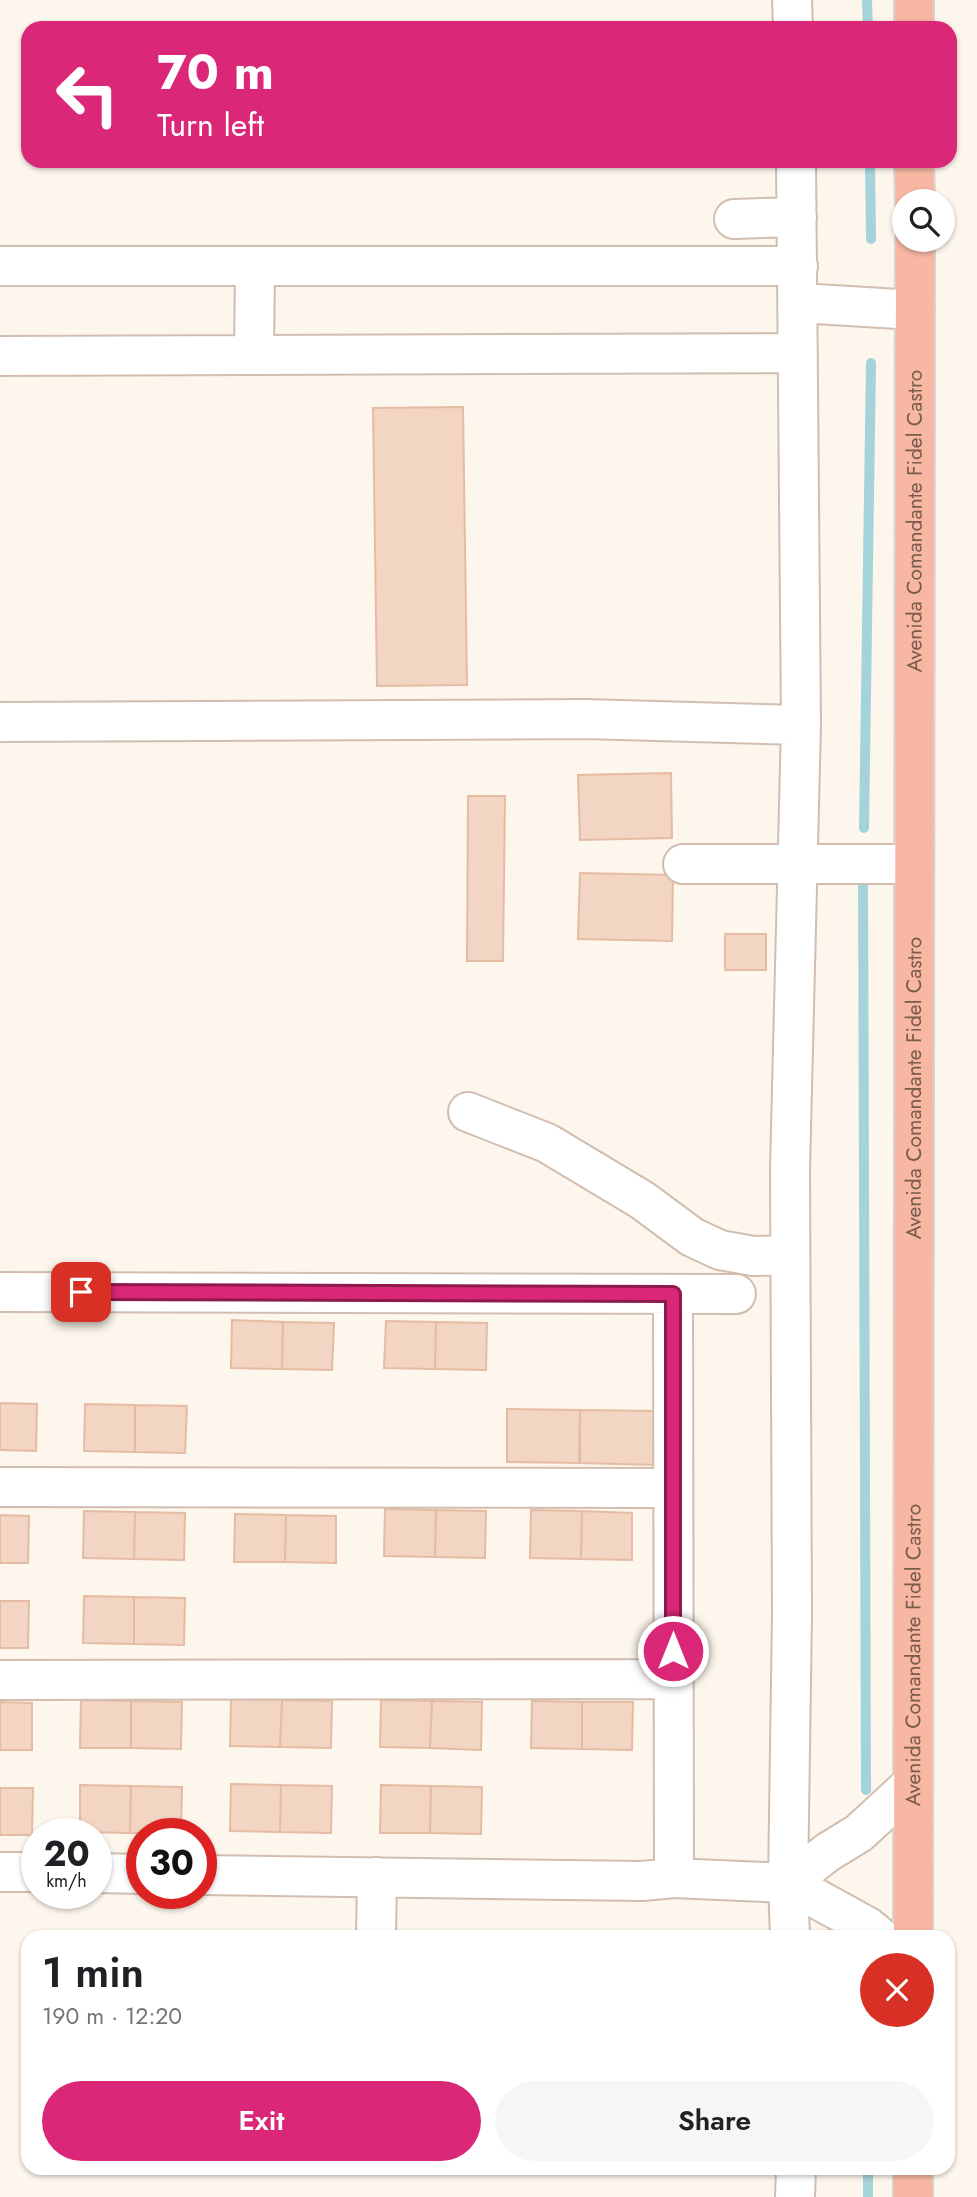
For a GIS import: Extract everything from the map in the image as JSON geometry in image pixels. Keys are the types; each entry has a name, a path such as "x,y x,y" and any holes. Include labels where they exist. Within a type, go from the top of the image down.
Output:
{"highway":[{"path":"914,0 914,21"},
{"path":"914,168 915,189"},
{"name":"Avenida Comandante Fidel Castro","path":"913,1930 915,252"},
{"path":"913,2175 913,2197"}],"street":[{"path":"792,0 793,21"},
{"path":"790,1930 792,1613 790,1169 801,724 796,168"},
{"path":"734,219 797,217"},
{"path":"254,355 255,265"},
{"path":"0,266 798,266"},
{"path":"799,303 915,310"},
{"path":"0,356 798,353"},
{"path":"0,722 584,719 801,724"},
{"path":"683,864 913,864"},
{"path":"468,1112 547,1143 642,1200 692,1237 720,1250 753,1256 790,1255"},
{"path":"0,1292 736,1294"},
{"path":"673,1294 674,1878"},
{"path":"0,1487 673,1488"},
{"path":"0,1680 673,1679"},
{"path":"788,1883 828,1852 859,1833 912,1784"},
{"path":"0,1872 21,1872"},
{"path":"217,1875 642,1881 674,1878 788,1883 872,1930"},
{"path":"376,1930 377,1877"},
{"path":"796,2175 796,2197"}],"building":[{"path":"463,407 467,685 377,686 373,408"},
{"path":"671,773 672,838 580,840 578,775"},
{"path":"468,796 505,796 503,961 467,961"},
{"path":"580,873 673,875 672,941 578,939"},
{"path":"725,934 766,934 766,970 725,970"},
{"path":"232,1320 283,1322 282,1369 231,1368"},
{"path":"386,1321 436,1322 435,1369 384,1368"},
{"path":"283,1322 334,1323 332,1370 282,1369"},
{"path":"436,1322 487,1323 486,1370 435,1369"},
{"path":"0,1403 37,1404 36,1451 0,1450"},
{"path":"85,1404 135,1405 135,1452 84,1451"},
{"path":"135,1405 187,1406 185,1453 135,1452"},
{"path":"507,1409 580,1410 580,1463 507,1462"},
{"path":"580,1410 658,1411 657,1465 579,1463"},
{"path":"385,1509 436,1510 435,1557 384,1556"},
{"path":"436,1510 486,1511 485,1558 435,1557"},
{"path":"531,1510 582,1511 581,1559 530,1558"},
{"path":"84,1511 135,1512 134,1559 83,1558"},
{"path":"582,1511 632,1513 632,1560 581,1559"},
{"path":"135,1512 185,1513 184,1560 134,1559"},
{"path":"235,1514 286,1515 285,1562 234,1562"},
{"path":"0,1515 29,1516 28,1563 0,1563"},
{"path":"286,1515 336,1516 336,1563 285,1562"},
{"path":"84,1596 134,1597 134,1644 83,1643"},
{"path":"134,1597 185,1598 184,1645 134,1644"},
{"path":"0,1601 29,1601 28,1648 0,1648"},
{"path":"231,1699 282,1700 280,1747 230,1746"},
{"path":"81,1700 131,1701 131,1748 80,1748"},
{"path":"282,1700 332,1701 331,1748 280,1747"},
{"path":"381,1700 432,1701 430,1748 380,1747"},
{"path":"131,1701 182,1702 181,1749 131,1748"},
{"path":"432,1701 482,1702 481,1750 430,1748"},
{"path":"532,1701 582,1702 582,1749 531,1748"},
{"path":"0,1702 32,1703 32,1750 0,1750"},
{"path":"582,1702 633,1702 632,1750 582,1749"},
{"path":"231,1784 281,1785 280,1832 230,1831"},
{"path":"80,1785 131,1786 130,1818 126,1818 126,1833 112,1833 112,1818 80,1818"},
{"path":"281,1785 332,1786 331,1833 280,1832"},
{"path":"381,1785 431,1786 430,1833 380,1833"},
{"path":"131,1786 182,1787 181,1818 130,1818"},
{"path":"431,1786 482,1787 481,1834 430,1833"},
{"path":"0,1788 33,1788 32,1818 21,1818 21,1835 0,1835"}],"waterway":[{"path":"867,0 868,21"},
{"path":"870,168 871,239"},
{"path":"864,828 871,363"},
{"path":"863,873 866,1790"},
{"path":"868,2175 868,2197"}],"route":[{"path":"81,1292 673,1294 673,1651"}]}
